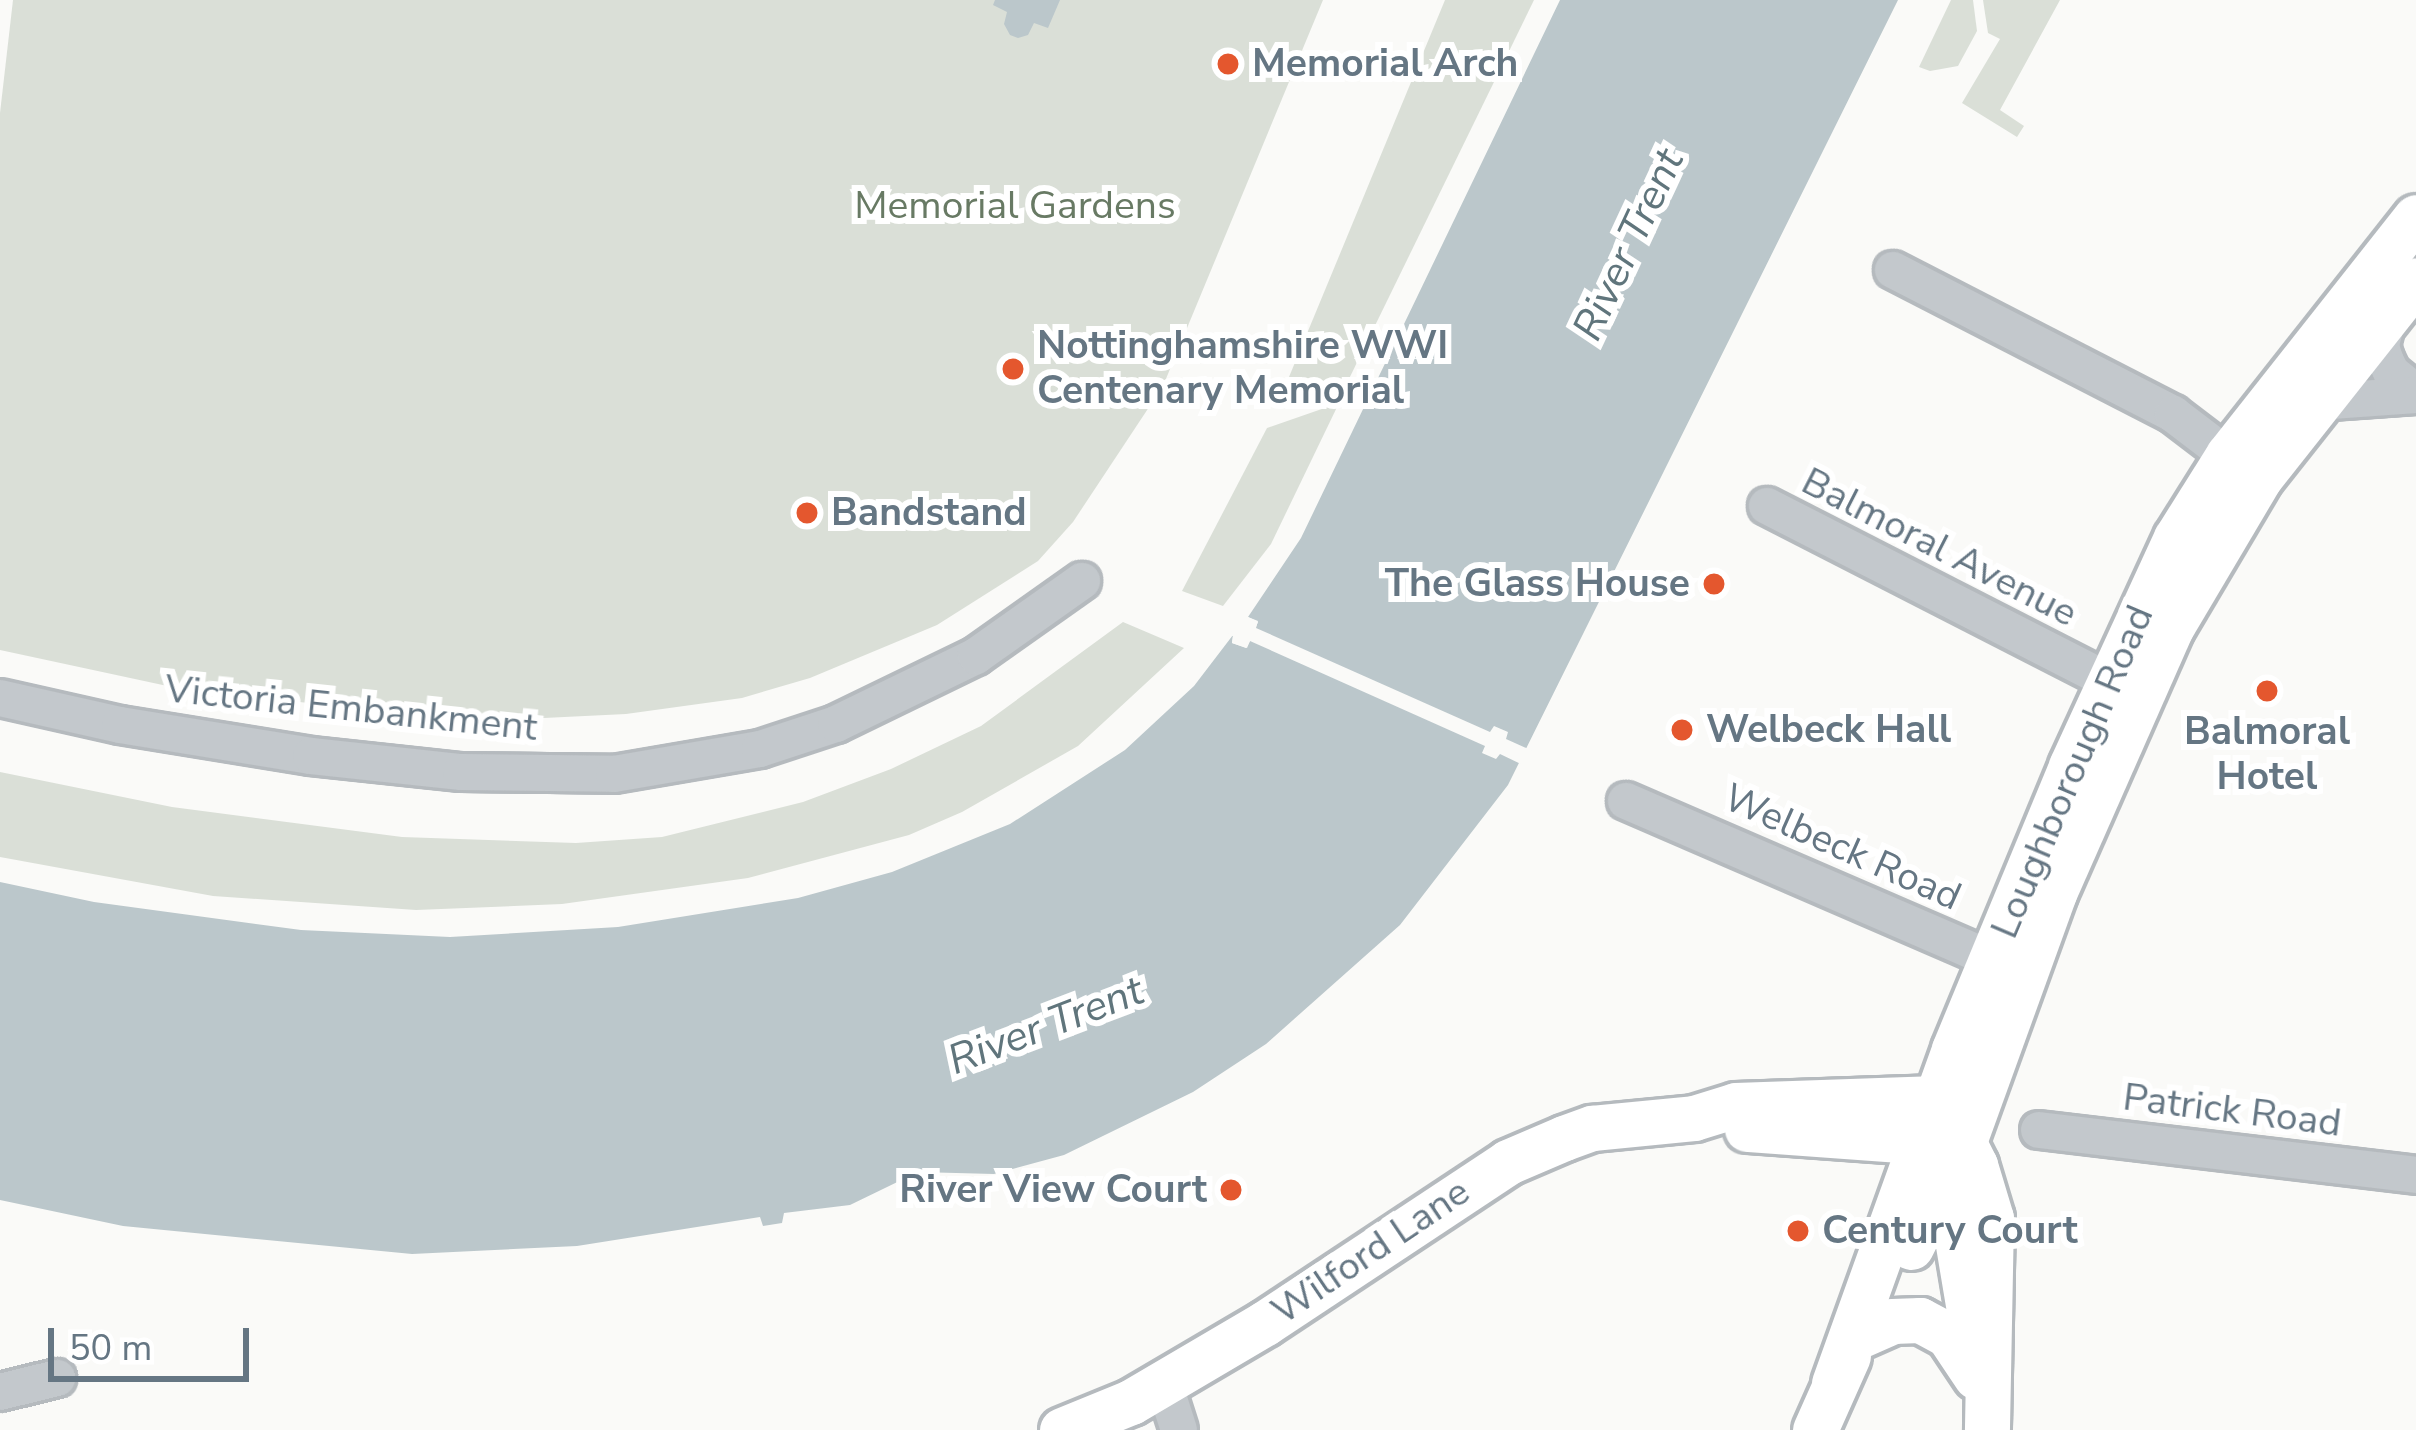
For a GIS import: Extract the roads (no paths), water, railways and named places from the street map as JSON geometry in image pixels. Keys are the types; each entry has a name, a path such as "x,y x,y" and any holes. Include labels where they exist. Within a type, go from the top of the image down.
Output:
{"main road":[{"name":"Loughborough Road","path":"1815,1430 1931,1162 1965,1138 2009,982 2123,688 2208,558 2244,467 2416,217"},
{"name":"Loughborough Road","path":"2244,467 2317,402 2403,295"},
{"name":"Loughborough Road","path":"1834,1383 1916,1238 1931,1162 1936,1098 2009,982"},
{"name":"Loughborough Road","path":"1991,1218 2015,1052 2009,982"},
{"name":"Wilford Lane","path":"1062,1430 1164,1382 1265,1323 1508,1162 1592,1128 1694,1118 1736,1105 1936,1098"},
{"path":"1936,1098 1965,1138 1991,1218 1986,1410"},
{"name":"Wilford Lane","path":"1694,1118 1931,1162"},
{"path":"1931,1162 1986,1410"},
{"path":"1859,1336 1892,1321 1920,1320 1948,1335 1986,1410"}],"street":[{"path":"1893,270 2173,414 2244,467"},
{"path":"2403,295 2381,346 2391,372 2416,393"},
{"path":"2317,402 2416,393"},
{"name":"Balmoral Avenue","path":"1767,506 2123,688"},
{"name":"Victoria Embankment","path":"0,698 311,756 460,772 614,774 760,749 836,724 976,656 1082,581"},
{"name":"Welbeck Road","path":"1626,801 2009,982"},
{"name":"Patrick Road","path":"2039,1130 2416,1175"},
{"path":"0,1391 57,1378"},
{"path":"1164,1382 1179,1430"}],"water":[{"path":"995,0 1060,0 1048,28 1034,23 1028,35 1018,38 1010,35 1004,24 1007,12 993,5"},
{"name":"River Trent","path":"1560,0 1898,0 1508,785 1400,925 1266,1044 1193,1092 1064,1155 994,1174 918,1172 850,1205 784,1213 782,1223 763,1226 760,1217 577,1246 412,1254 123,1226 0,1200 0,882 94,902 301,930 450,937 618,927 798,898 892,872 1010,824 1125,750 1194,686 1233,635 1232,643 1247,648 1258,622 1248,617 1301,538"}],"place":[{"name":"Memorial Arch","path":"1228,64"},
{"name":"Nottinghamshire WWI Centenary Memorial","path":"1013,369"},
{"name":"Bandstand","path":"807,513"},
{"name":"The Glass House","path":"1714,584"},
{"name":"Balmoral Hotel","path":"2267,691"},
{"name":"Welbeck Hall","path":"1682,730"},
{"name":"River View Court","path":"1231,1190"},
{"name":"Century Court","path":"1798,1231"}],"park label":[{"name":"Memorial Gardens","path":"1015,206"}]}
